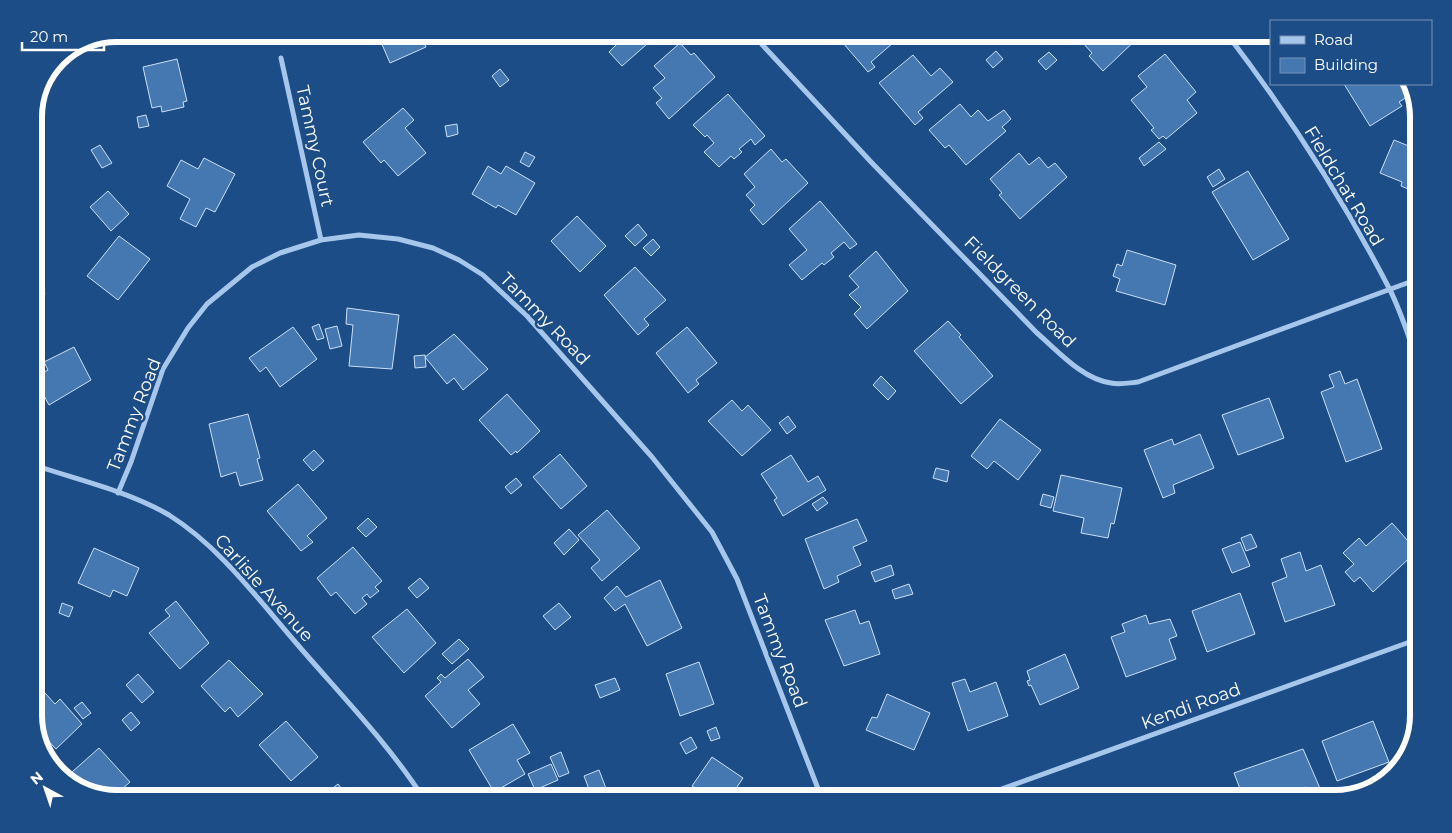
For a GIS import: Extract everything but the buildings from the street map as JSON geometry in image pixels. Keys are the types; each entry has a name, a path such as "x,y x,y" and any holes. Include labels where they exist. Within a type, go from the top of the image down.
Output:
{"street":[{"name":"Fieldgreen Road","path":"761,43 872,163 1038,333 1066,359 1100,381 1113,384 1138,382 1409,282"},
{"name":"Fieldchat Road","path":"1234,43 1308,148 1390,290 1409,341"},
{"name":"Tammy Court","path":"282,58 321,240"},
{"name":"Tammy Road","path":"118,493 164,369 188,328 207,304 252,267 280,253 321,240 360,235 398,239 433,248 459,260 483,275 527,316 652,457 712,532 741,587 819,790"},
{"name":"Carlisle Avenue","path":"43,468 149,504 170,516 216,552 374,734 417,790"},
{"name":"Kendi Road","path":"999,790 1410,642"}]}
